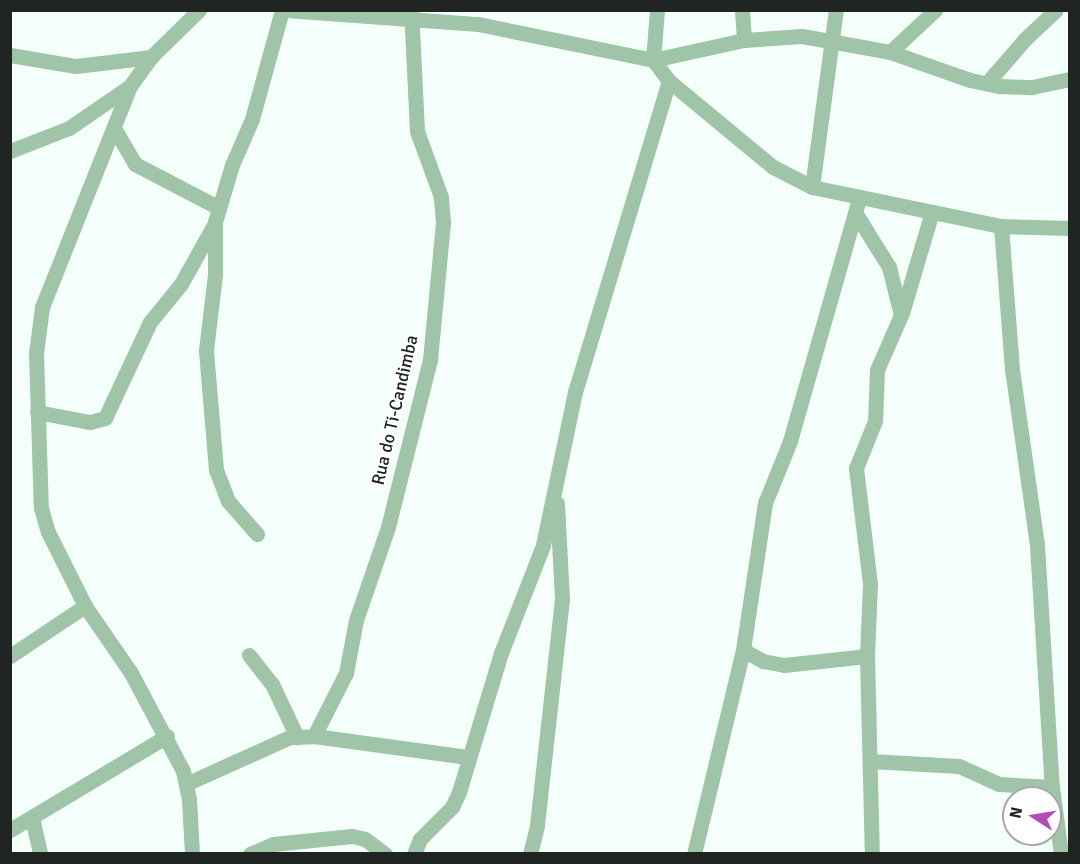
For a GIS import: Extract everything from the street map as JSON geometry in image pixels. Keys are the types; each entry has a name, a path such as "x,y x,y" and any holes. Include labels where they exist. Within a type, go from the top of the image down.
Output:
{"street":[{"path":"192,854 188,783 167,736 131,673 85,606 48,532 41,508 36,353 42,308 130,86 151,57 199,10"},
{"path":"37,412 90,422 105,418 150,322 181,284 217,215 252,119 284,10 411,15 478,24 653,60 744,40 787,35 831,40 890,52 987,83 1032,87 1070,79"},
{"path":"657,10 653,60 669,81 773,167 812,187 859,198 1000,226 1070,228"},
{"path":"742,10 744,40"},
{"path":"812,187 836,10"},
{"path":"890,52 934,10"},
{"path":"987,83 1025,39 1056,10"},
{"name":"Rua do Ti-Candimba","path":"314,736 346,674 356,620 388,527 430,360 443,222 441,197 417,131 411,15"},
{"path":"10,55 76,66 151,57"},
{"path":"414,854 429,828 452,807 525,585 543,545 575,392 669,81"},
{"path":"10,151 69,128 130,86"},
{"path":"114,128 135,164 217,215"},
{"path":"694,854 743,650 765,503 790,441 859,198"},
{"path":"872,854 867,656 870,584 856,468 875,421 878,370 901,315 932,212"},
{"path":"856,214 889,267 901,315"},
{"path":"217,215 215,275 206,350 212,442 216,470 228,501 257,534"},
{"path":"1000,226 1012,369 1037,545 1052,786"},
{"path":"530,854 537,825 562,598 555,491"},
{"path":"10,656 85,606"},
{"path":"743,650 763,661 784,665 867,656"},
{"path":"249,655 272,684 297,737"},
{"path":"10,830 32,819 167,736"},
{"path":"188,783 273,742 297,737 314,736 468,757"},
{"path":"870,761 960,766 999,784 1034,786"},
{"path":"32,819 40,854"},
{"path":"250,854 273,844 352,836 365,839 385,854"}]}
